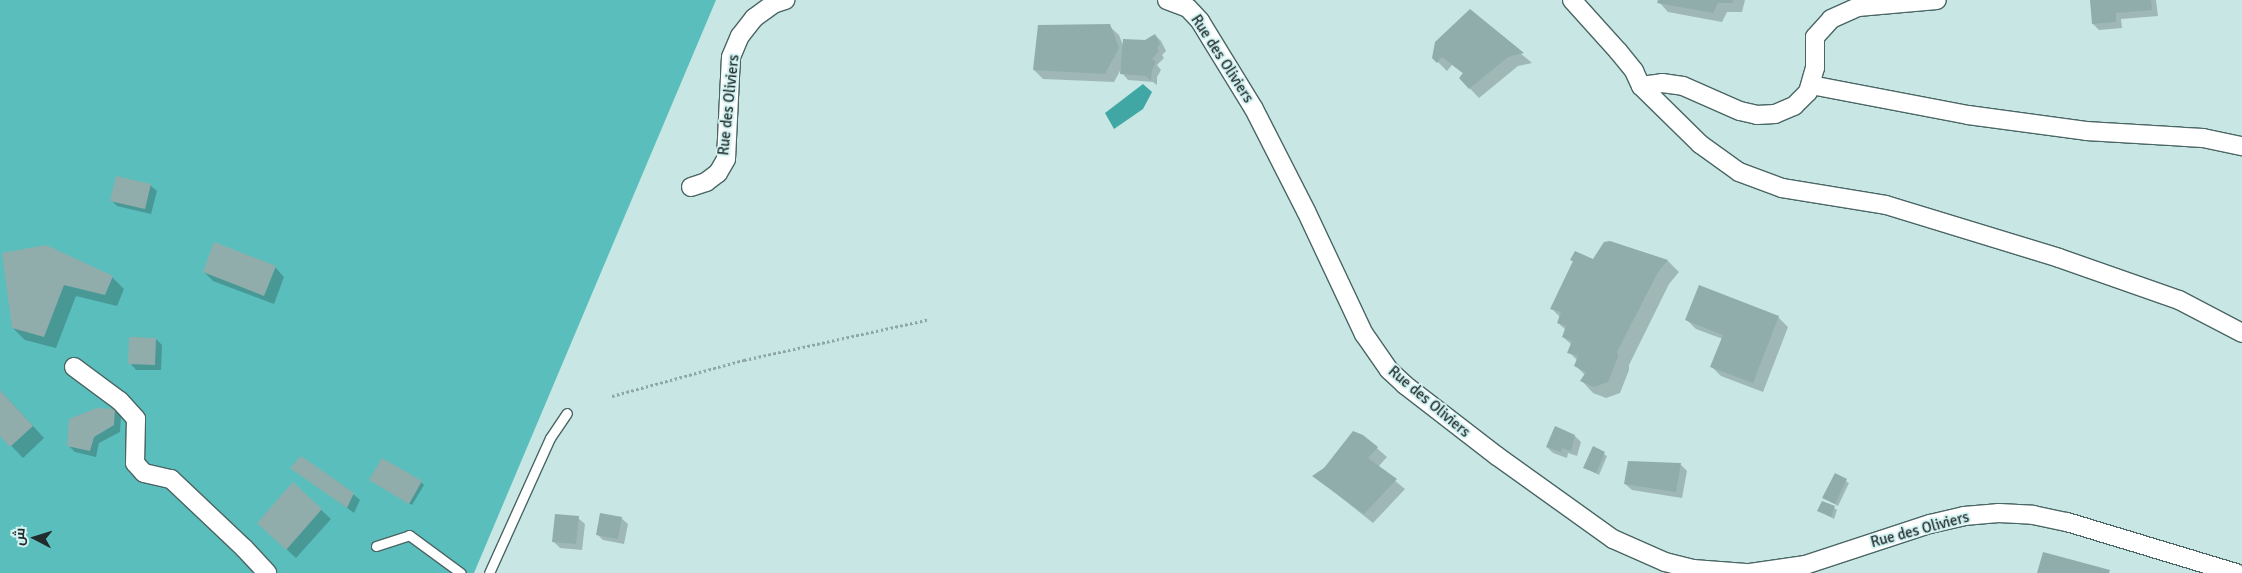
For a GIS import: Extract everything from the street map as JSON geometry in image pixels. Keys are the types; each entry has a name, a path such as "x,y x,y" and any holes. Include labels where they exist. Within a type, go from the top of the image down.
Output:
{"street":[{"name":"Rue des Oliviers","path":"691,186 706,182 718,173 726,159 732,57 740,36 754,18 773,4 785,0"},
{"name":"Rue des Oliviers","path":"1167,0 1188,8 1200,21 1254,109 1306,211 1364,334 1389,370 1405,385 1496,456 1613,539 1665,562 1693,569 1746,573"},
{"path":"1572,0 1618,50 1634,71 1641,86 1700,144 1723,162 1757,180 1826,197 1886,205 2059,258 2179,300 2242,333"},
{"path":"1641,86 1662,83 1683,86 1727,106 1768,116 1794,106 1802,100 1811,85 1815,68 1815,37 1831,19 1858,7 1937,0"},
{"path":"1811,85 1968,115 2086,131 2204,138 2242,146"},
{"path":"74,367 120,401 136,419 135,463 144,473 171,479 244,548 267,573"},
{"name":"Rue des Oliviers","path":"1750,573 1805,565 1930,524 1964,516 1999,513 2033,515 2067,522 2236,573"}],"lane":[{"path":"489,573 550,438 567,413"},
{"path":"376,546 408,535 461,573"}],"path":[{"path":"612,396 744,360 930,319"}],"shaded area":[{"path":"0,0 716,0 474,573 0,573"},
{"path":"1143,84 1152,92 1143,109 1114,129 1105,113"}],"building":[{"path":"1658,0 1733,0 1733,3 1718,3 1713,13 1657,3"},
{"path":"2090,0 2151,0 2152,10 2116,13 2116,22 2092,24"},
{"path":"1470,9 1524,53 1508,57 1469,89 1459,78 1463,73 1442,57 1437,63 1432,58 1435,42"},
{"path":"1110,24 1119,48 1105,74 1033,70 1038,25"},
{"path":"1155,34 1160,44 1157,48 1159,51 1152,59 1156,62 1152,70 1151,81 1146,76 1120,74 1123,39 1145,40"},
{"path":"116,176 151,184 145,209 110,201"},
{"path":"1610,241 1668,260 1658,272 1617,352 1618,357 1608,382 1594,387 1580,381 1586,372 1574,366 1578,356 1567,353 1572,341 1562,337 1566,326 1557,323 1561,312 1550,309 1573,261 1570,260 1575,251 1593,259 1604,242"},
{"path":"214,242 276,266 264,296 203,272"},
{"path":"46,245 113,276 105,295 64,285 44,337 12,328 2,253"},
{"path":"1699,285 1779,316 1753,383 1710,367 1723,335 1685,320"},
{"path":"129,337 156,338 155,365 128,364"},
{"path":"0,390 33,426 10,447 0,436"},
{"path":"97,408 115,409 114,425 94,437 90,451 67,446 69,419"},
{"path":"1555,426 1575,435 1571,451 1562,448 1561,452 1546,447"},
{"path":"1353,431 1363,435 1378,447 1368,458 1397,479 1364,514 1312,476 1324,468"},
{"path":"1593,446 1605,452 1596,473 1583,468"},
{"path":"301,456 354,493 347,508 290,468"},
{"path":"382,458 422,481 409,504 369,480"},
{"path":"1628,461 1681,463 1676,492 1624,484"},
{"path":"1835,473 1847,479 1835,504 1822,498"},
{"path":"293,482 322,509 286,550 257,523"},
{"path":"1822,501 1835,506 1831,517 1817,511"},
{"path":"600,513 622,517 618,539 596,535"},
{"path":"555,514 579,516 576,544 552,542"},
{"path":"2043,552 2110,570 2109,573 2037,573"}]}
